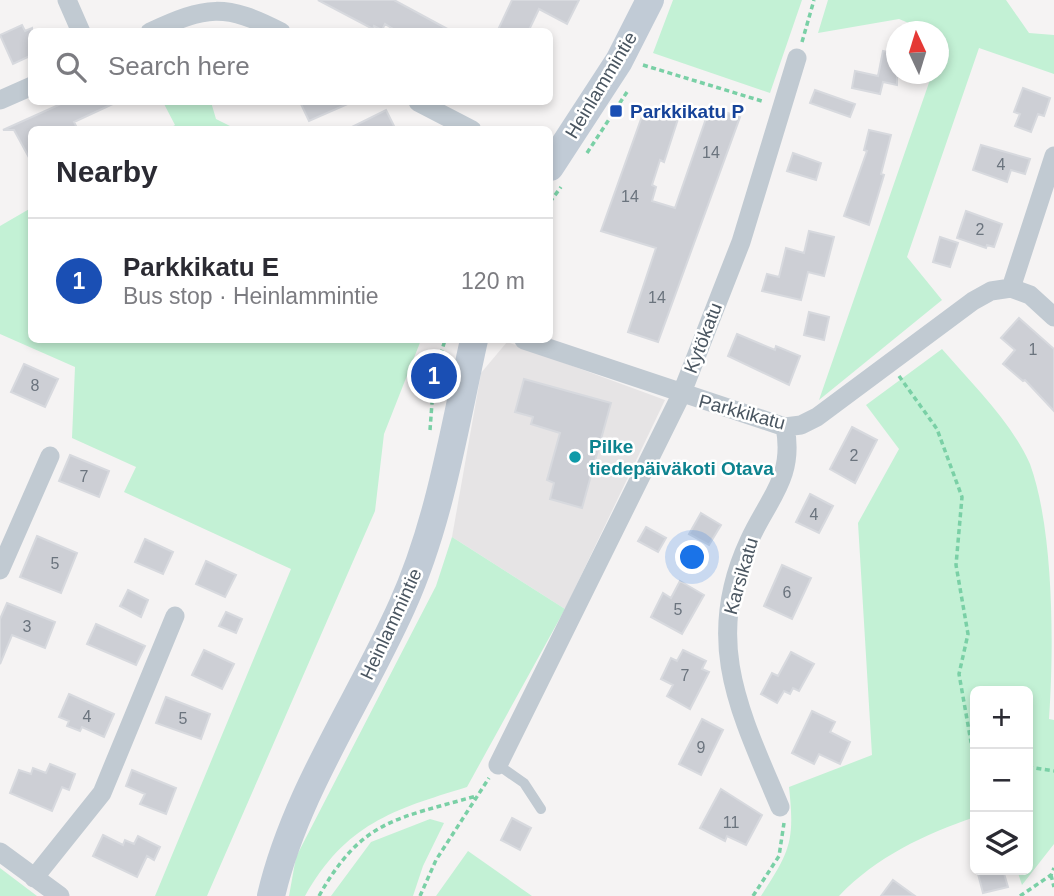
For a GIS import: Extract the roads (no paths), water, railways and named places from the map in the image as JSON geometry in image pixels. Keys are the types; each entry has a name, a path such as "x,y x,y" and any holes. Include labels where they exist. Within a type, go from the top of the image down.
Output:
{"street":[{"path":"67,0 79,28"},
{"name":"Heinlammintie","path":"553,162 619,61 650,0"},
{"path":"158,28 187,14 230,10 272,28"},
{"name":"Kytökatu","path":"498,765 681,395 741,242 797,58"},
{"path":"0,100 28,88"},
{"path":"424,105 464,126"},
{"path":"1054,156 1011,288 1030,295 1054,317"},
{"name":"Parkkikatu","path":"533,343 681,395 785,427 801,425 817,417 973,301 991,291 1011,288"},
{"name":"Heinlammintie","path":"271,896 279,863 308,795 418,570 432,526 473,343"},
{"name":"Karsikatu","path":"780,807 738,706 729,672 726,629 734,588 748,542 788,466 790,449 785,427"},
{"path":"0,570 50,456"},
{"path":"34,878 102,793 176,616"},
{"path":"0,852 60,896"}],"lane":[{"path":"498,765 524,783 541,809"}],"place":[{"name":"Parkkikatu P","path":"616,111"},
{"name":"Parkkikatu E","path":"434,376"},
{"name":"Pilke tiedepäiväkoti Otava","path":"575,457"}]}
